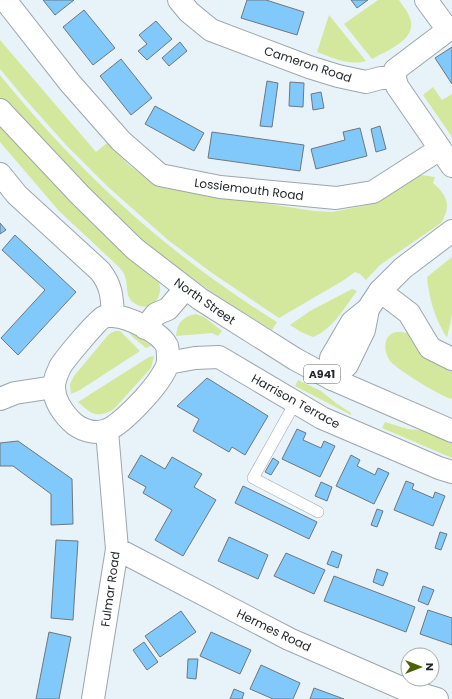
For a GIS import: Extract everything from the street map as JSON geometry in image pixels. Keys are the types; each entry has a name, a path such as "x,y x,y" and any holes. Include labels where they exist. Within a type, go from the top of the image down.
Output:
{"street":[{"name":"Lossiemouth Road","path":"5,0 70,83 121,141 160,175 220,187 336,198 373,192 446,157"},
{"name":"Cameron Road","path":"179,0 189,12 212,30 309,67 338,76 366,82 380,78 395,78"},
{"path":"426,0 450,28 395,70 395,78 397,86 446,157"},
{"name":"North Street","path":"0,110 80,195 135,249 185,289 271,345 332,379 452,431"},
{"path":"0,174 17,195 107,279 111,290 113,316"},
{"path":"332,379 331,358 352,322 368,309 380,291 403,268 452,231"},
{"path":"151,332 156,314 168,309 185,289"},
{"path":"380,291 410,313 430,348 452,359"},
{"path":"113,316 131,320 163,341 167,348 168,363 157,382 124,420 107,431 87,431 74,424 62,412 55,393 54,384 61,366 94,325 104,317 113,316"},
{"name":"Harrison Terrace","path":"168,363 195,358 219,357 322,418 439,468 452,472"},
{"path":"0,400 14,394 55,393"},
{"path":"0,404 15,404 55,393"},
{"name":"Fulmar Road","path":"93,699 117,549 107,431"},
{"name":"Hermes Road","path":"117,549 289,639 404,689 437,699"}],"lane":[{"path":"296,402 254,478 318,512"}],"green space":[{"path":"378,0 399,0 408,14 411,24 410,31 400,43 372,59 344,24"},
{"path":"329,15 366,61 353,63 347,62 317,52"},
{"path":"0,40 96,152 107,143 129,165 147,179 170,188 197,193 314,211 332,212 368,205 388,195 413,177 421,175 435,177 433,183 445,196 447,206 444,217 441,223 380,265 366,280 360,274 355,272 279,318 212,273 168,240 107,186 67,146 0,69"},
{"path":"0,75 30,111 94,179 163,241 237,296 277,322 272,330 245,314 157,255 123,226 0,99"},
{"path":"433,87 442,100 452,94 452,137 423,95"},
{"path":"0,123 158,280 160,293 155,302 145,307 134,303 131,300 124,273 59,211 0,142"},
{"path":"452,257 452,314 447,338 433,309 427,277"},
{"path":"352,289 357,291 338,317 320,333 313,337 290,325 310,311"},
{"path":"196,314 204,317 222,331 218,336 212,333 176,336 179,324 184,318"},
{"path":"126,327 132,330 151,346 146,348 132,336"},
{"path":"409,327 452,368 452,399 439,394 413,378 398,368 389,359 385,347 388,337 392,333 406,333"},
{"path":"115,331 120,331 140,351 80,390 71,394 70,384 74,376 109,334"},
{"path":"154,356 151,368 114,409 103,414 94,414 78,402 149,357"},
{"path":"298,380 321,391 351,413 351,415 295,386"},
{"path":"385,422 408,429 429,431 452,439 452,458 382,428"}],"building":[{"path":"43,0 74,0 55,15"},
{"path":"247,0 266,0 304,12 297,35 241,18"},
{"path":"351,0 368,0 357,8"},
{"path":"84,10 115,48 93,65 63,27"},
{"path":"156,21 172,39 147,60 138,51 147,44 139,35"},
{"path":"180,42 187,51 169,66 162,58"},
{"path":"452,47 452,84 435,58"},
{"path":"121,59 152,98 131,115 100,76"},
{"path":"267,81 278,83 272,127 260,126"},
{"path":"290,82 304,83 303,107 289,106"},
{"path":"321,92 324,108 313,110 311,94"},
{"path":"155,106 204,133 194,151 145,124"},
{"path":"380,126 386,149 376,152 371,129"},
{"path":"360,128 367,156 316,169 311,149 345,140 343,132"},
{"path":"212,132 304,145 300,171 208,158"},
{"path":"0,223 6,230 0,234"},
{"path":"15,235 76,292 18,355 1,338 45,290 2,250"},
{"path":"207,378 268,416 245,455 232,447 229,452 193,431 199,419 177,406"},
{"path":"297,429 306,433 303,440 321,448 324,441 335,446 320,477 282,459"},
{"path":"18,441 72,479 73,524 51,525 51,494 13,466 0,466 0,443"},
{"path":"141,455 165,469 172,457 202,474 194,487 216,500 183,556 155,540 172,510 143,493 146,487 128,477"},
{"path":"351,455 360,460 357,466 375,475 378,468 389,473 374,504 336,486"},
{"path":"273,458 279,462 271,475 265,472"},
{"path":"406,481 414,484 412,489 433,498 435,492 445,496 433,526 394,510"},
{"path":"321,482 332,487 327,501 315,496"},
{"path":"243,486 317,522 309,539 235,503"},
{"path":"377,509 383,511 377,527 371,525"},
{"path":"440,532 447,534 441,550 435,548"},
{"path":"229,537 268,555 258,579 218,561"},
{"path":"56,540 78,541 73,620 51,618"},
{"path":"332,551 342,555 338,568 327,564"},
{"path":"286,553 325,570 314,594 274,576"},
{"path":"377,569 388,573 383,586 373,582"},
{"path":"334,576 415,607 406,632 324,601"},
{"path":"423,586 434,590 428,605 418,601"},
{"path":"428,610 452,618 452,645 420,634"},
{"path":"181,611 196,632 160,657 145,636"},
{"path":"49,632 71,637 59,699 36,699"},
{"path":"211,632 251,650 240,674 200,656"},
{"path":"144,642 158,662 147,670 133,650"},
{"path":"188,659 198,659 196,679 187,678"},
{"path":"261,665 300,683 293,699 273,699 250,689"},
{"path":"314,688 344,699 310,699"},
{"path":"234,689 244,693 242,699 230,699"}]}
